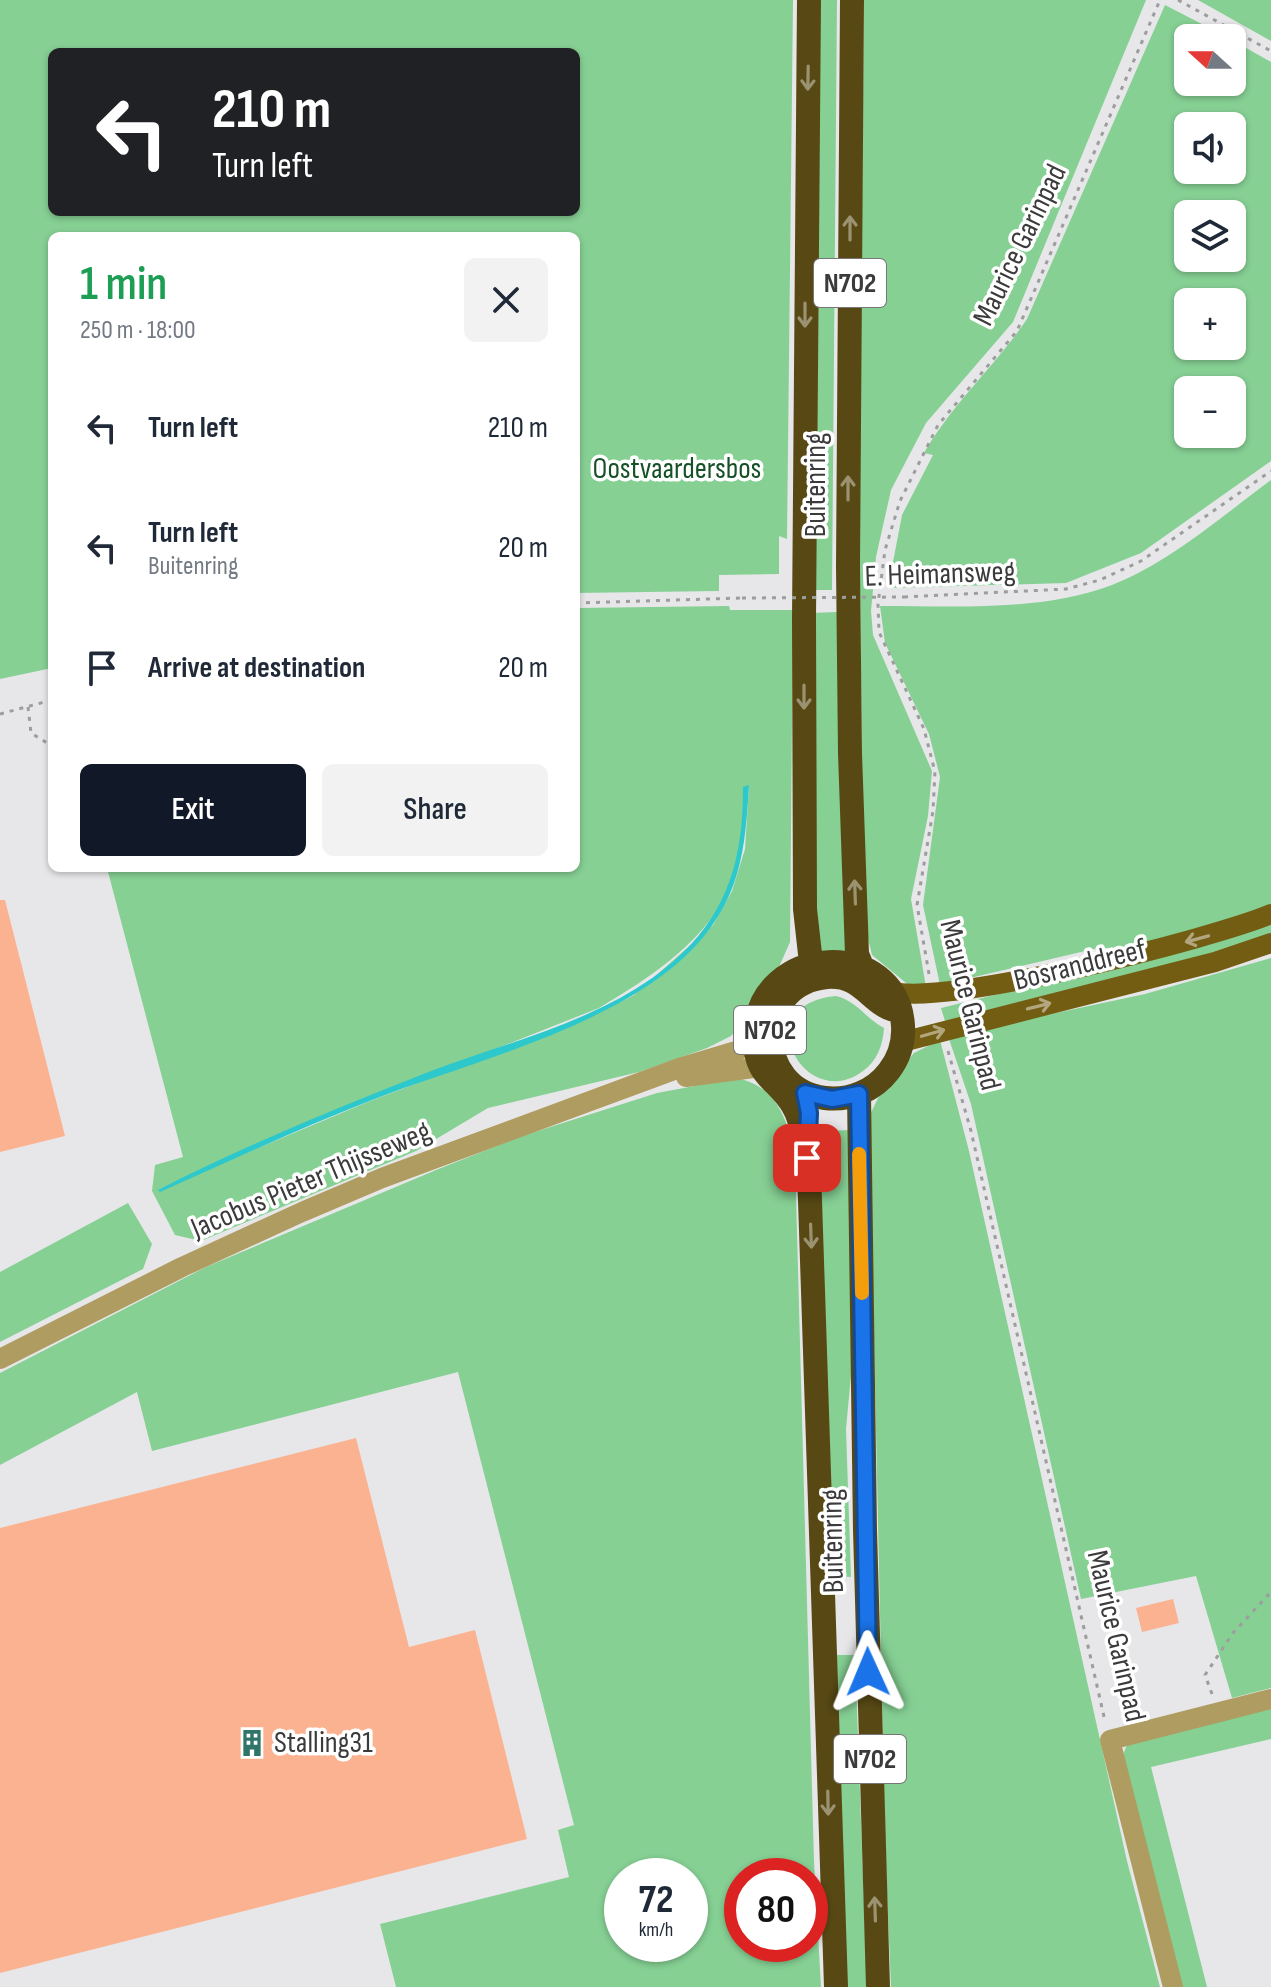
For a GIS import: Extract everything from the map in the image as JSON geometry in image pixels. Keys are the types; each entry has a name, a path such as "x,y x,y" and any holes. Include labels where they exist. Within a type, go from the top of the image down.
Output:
{"highway":[{"name":"Buitenring","path":"802,972 805,909 805,237 809,0"},
{"name":"Buitenring","path":"852,0 849,738 857,954 863,969"},
{"name":"N702","path":"802,972 820,978 848,978 865,987 885,1007 896,1001 863,969 842,962 802,972 769,992 759,1011 755,1033 769,1067 772,1085 797,1096 832,1099 859,1094"},
{"name":"N702","path":"769,1067 772,1021 802,972"},
{"path":"859,1094 887,1074 902,1042 896,1001"},
{"name":"Buitenring","path":"859,1094 865,1546 878,1987"},
{"name":"Buitenring","path":"797,1096 809,1113 807,1158 836,1987"}],"main road":[{"name":"Bosranddreef","path":"896,1001 934,993 959,992 1202,938 1271,914"},
{"name":"Bosranddreef","path":"902,1042 1215,962 1271,943"},
{"name":"Bosranddreef","path":"896,1001 936,1004 959,992"}],"street":[{"name":"Jacobus Pieter Thijsseweg","path":"0,1359 182,1267 315,1206 382,1178 739,1050 755,1033"},
{"name":"Jacobus Pieter Thijsseweg","path":"656,1079 769,1067"},
{"path":"1110,1740 1271,1699"},
{"name":"Maurice Garinpad","path":"1110,1740 1173,1987"}],"path":[{"name":"Maurice Garinpad","path":"934,993 917,905 933,811 935,772 924,729 879,632 878,604 885,550 900,501 938,425 1017,331 1160,0"},
{"path":"1178,0 1271,51"},
{"name":"E. Heimansweg","path":"580,603 904,597 1066,589 1100,580 1141,561 1271,471"},
{"path":"0,714 48,701"},
{"path":"28,707 31,733 48,744"},
{"name":"Maurice Garinpad","path":"943,1030 971,1131 1110,1740"},
{"path":"1218,1713 1205,1675 1233,1633 1271,1592"}],"green space":[{"name":"Oostvaardersbos","path":"0,0 793,0 787,539 779,536 779,574 719,575 719,591 580,593 580,232 48,232 48,669 0,679"},
{"path":"816,0 837,0 832,590 811,590"},
{"path":"864,0 1146,0 1013,322 926,423 891,490 876,557 871,611 873,635 932,771 928,816 911,899 926,987 911,987 872,955 864,922 859,504"},
{"path":"1198,0 1271,0 1271,41 1246,27 1246,24"},
{"path":"1165,5 1202,24 1174,24 1174,96 1246,96 1246,48 1271,62 1271,461 1141,553 1066,583 888,588 902,515 933,455 924,453 947,418 1027,319"},
{"path":"1271,480 1271,906 1164,941 1098,948 940,985 923,905 940,777 929,734 885,643 880,606 1027,604 1084,594 1112,585 1175,551"},
{"path":"729,606 730,610 793,610 790,942 779,967 755,992 742,1024 731,1036 707,1048 639,1072 488,1108 416,1151 201,1241 175,1235 152,1191 155,1165 183,1157 108,872 580,872 580,608","holes":["749,786 745,849 732,891 713,925 634,995 582,1021 370,1101 158,1190 277,1135 599,1008 643,980 684,948 718,909 739,861 743,834 743,788"]},
{"path":"837,612 848,948 842,954 815,951 811,613"},
{"path":"1271,921 1271,936 1202,958 945,1021 941,1008 1138,960"},
{"path":"1271,958 1271,1688 1232,1698 1196,1576 1081,1599 971,1104 948,1036 1145,994"},
{"path":"836,996 850,1002 884,1028 881,1046 872,1062 863,1071 841,1081 821,1079 805,1069 794,1053 789,1035 794,1017 809,1003"},
{"path":"940,1040 969,1151 1127,1861 1160,1987 891,1987 872,1245 865,1125 879,1096 914,1053"},
{"path":"737,1078 762,1089 772,1098 789,1131 795,1158 814,1858 724,1858 724,1962 820,1962 821,1987 396,1987 380,1924 569,1877 558,1830 574,1825 458,1372 152,1451 137,1392 0,1465 0,1373 206,1267 522,1136 657,1093"},
{"path":"851,1130 856,1322 846,1429 851,1577 830,1576 819,1131"},
{"path":"128,1203 152,1244 143,1269 0,1342 0,1272"},
{"path":"832,1655 855,1655 867,1987 844,1987"},
{"path":"1271,1705 1271,1739 1151,1767 1207,1987 1175,1987 1121,1759 1127,1745"}],"water":[{"path":"749,785 741,858 723,908 684,957 647,986 557,1033 372,1100 160,1192 158,1190 362,1098 575,1020 643,984 673,962 699,935 721,901 739,846 743,787"}],"building":[{"path":"0,900 5,900 65,1136 0,1152"},
{"name":"Stalling31","path":"356,1438 409,1647 475,1630 527,1839 0,1973 0,1528"},
{"path":"1173,1599 1179,1623 1142,1632 1136,1608"}],"slow traffic":[{"path":"859,1154 862,1293"}],"place":[{"name":"Stalling31","path":"252,1743"}],"route":[{"path":"807,1158 809,1113 805,1093 832,1099 859,1094 868,1672"}]}
